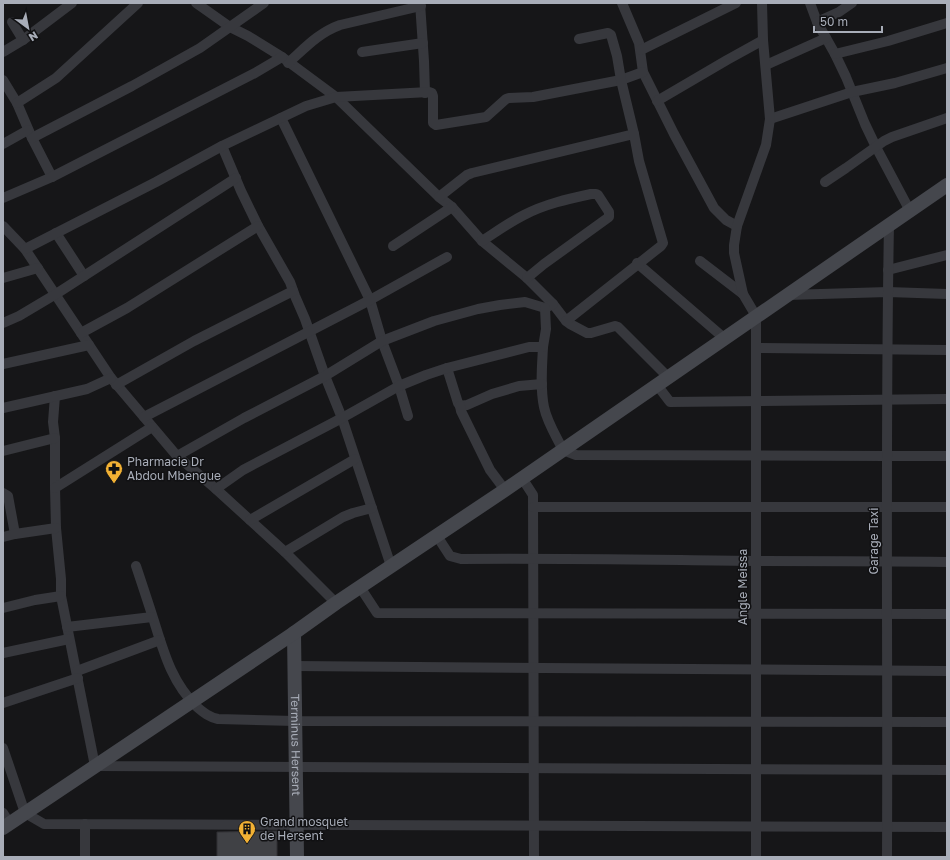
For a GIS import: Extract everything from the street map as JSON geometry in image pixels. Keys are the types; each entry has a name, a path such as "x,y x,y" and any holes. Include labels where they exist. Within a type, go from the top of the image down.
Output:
{"street":[{"path":"3,52 24,40 72,3"},
{"path":"17,103 56,78 138,3"},
{"path":"196,3 230,27 248,36 285,60 336,97 439,197 452,207 482,241 527,278 549,306 566,321 587,334 615,326 618,327 663,381 670,402 947,399"},
{"path":"3,144 30,134 132,86 200,48 264,3"},
{"path":"622,3 639,43 643,72 674,134 714,208 726,220 737,226"},
{"path":"742,294 734,252 737,226 766,145 770,118 762,3"},
{"path":"810,3 817,22 846,76 876,147 910,210"},
{"path":"817,22 839,12 852,3"},
{"path":"641,50 733,4"},
{"path":"3,198 52,177 255,73 285,60 329,29 420,5 425,93"},
{"path":"12,22 24,40"},
{"path":"834,54 888,41 947,23"},
{"path":"566,321 663,243 639,161 617,56 611,35 608,33 579,39"},
{"path":"766,65 826,38"},
{"path":"657,100 764,40"},
{"path":"362,52 423,43"},
{"path":"770,118 852,92 895,83 947,68"},
{"path":"25,249 156,182 222,146 306,106 336,97 432,93 433,123 436,125 486,117 509,98 533,97 621,80 643,72"},
{"path":"3,80 6,92 17,103 30,134 52,177"},
{"path":"281,118 370,300 382,341 399,386 408,416"},
{"path":"825,182 884,141 947,118"},
{"path":"439,197 467,175 634,134"},
{"path":"222,146 258,226 290,282 310,331 325,376 342,418 391,566"},
{"path":"3,323 19,316 56,294 236,178"},
{"path":"5,822 25,812 192,702 336,603 505,490 947,185"},
{"path":"482,241 522,215 537,209 564,199 591,194 598,195 609,212 609,217 527,278"},
{"path":"393,246 452,207"},
{"name":"Garage Taxi","path":"887,857 887,400 889,225"},
{"path":"3,226 25,249 114,381 177,456 216,489 285,552 336,603"},
{"path":"81,333 127,308 258,226"},
{"path":"56,233 84,276"},
{"path":"888,270 947,255"},
{"path":"144,417 370,300 447,257"},
{"path":"700,261 742,294 756,316"},
{"path":"638,263 724,338"},
{"path":"3,278 38,268"},
{"path":"3,408 87,389 114,381 293,291"},
{"path":"787,295 888,292 947,294"},
{"path":"177,456 244,418 325,376 382,341 434,321 478,309 525,302 549,306"},
{"path":"549,306 543,346 542,384 544,406 554,433 563,450 576,455 947,456"},
{"name":"Angle Meissa","path":"756,316 756,857"},
{"path":"3,364 89,345"},
{"path":"216,489 243,470 399,386 447,368 529,347 543,346"},
{"path":"756,348 947,350"},
{"path":"447,368 461,411 490,470 505,490"},
{"path":"460,406 467,405 492,394 519,386 542,384"},
{"path":"55,396 53,422 55,438 56,528 61,579 61,596 95,766"},
{"path":"55,488 152,427"},
{"path":"3,451 55,438"},
{"path":"250,520 355,459"},
{"path":"522,478 533,495 534,857"},
{"path":"3,493 8,496 15,534"},
{"path":"533,507 947,507"},
{"path":"285,552 343,517 372,508"},
{"path":"3,537 56,528"},
{"path":"437,536 450,556 461,559 533,558 947,562"},
{"path":"136,566 169,666 178,685 192,702 204,713 210,717 218,719 295,721 947,722"},
{"path":"360,587 377,613 947,614"},
{"path":"3,608 35,600 61,596"},
{"path":"67,627 152,617"},
{"name":"Terminus Hersent","path":"294,633 297,857"},
{"path":"3,653 69,638"},
{"path":"3,703 77,675 160,640"},
{"path":"294,666 947,671"},
{"path":"3,748 25,812 44,824 947,827"},
{"path":"95,766 947,770"},
{"path":"85,824 85,857"}],"building":[{"name":"Grand mosquet de Hersent","path":"277,831 277,857 217,857 217,832"}],"place":[{"name":"Pharmacie Dr Abdou Mbengue","path":"114,484"},
{"name":"Grand mosquet de Hersent","path":"247,844"}]}
